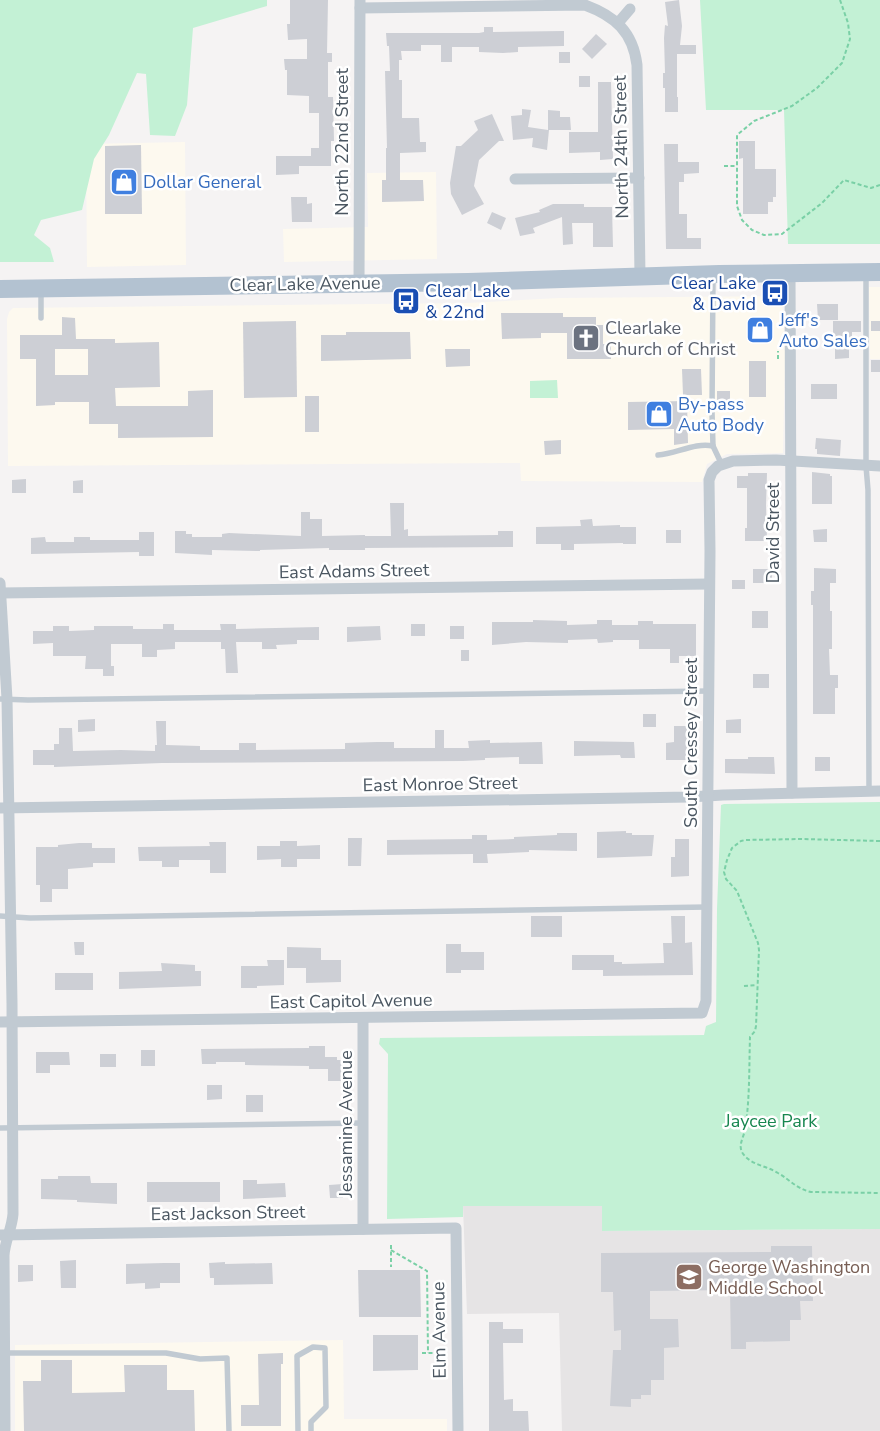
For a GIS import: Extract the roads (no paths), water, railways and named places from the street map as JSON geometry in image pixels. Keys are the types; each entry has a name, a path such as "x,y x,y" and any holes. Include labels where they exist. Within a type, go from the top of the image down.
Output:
{"main road":[{"name":"Clear Lake Avenue","path":"0,289 468,282 713,274 873,272"}],"street":[{"path":"360,4 550,3 585,5 608,15 618,23 630,10"},
{"name":"North 22nd Street","path":"359,283 360,4"},
{"name":"North 24th Street","path":"618,23 631,39 635,53 640,276"},
{"path":"515,180 639,178"},
{"name":"David Street","path":"790,273 792,793"},
{"path":"722,465 733,461 790,460 880,466"},
{"name":"South Cressey Street","path":"702,1013 706,1000 709,795 710,551 708,493 712,472 722,465"},
{"name":"East Adams Street","path":"0,590 709,584"},
{"path":"0,590 4,699 5,916 12,1022 6,1128 13,1214 12,1223 4,1234 2,1339 5,1353 5,1431"},
{"name":"East Monroe Street","path":"4,808 690,797 875,791"},
{"name":"East Capitol Avenue","path":"0,1022 363,1019 702,1013"},
{"name":"Jessamine Avenue","path":"363,1019 363,1228"},
{"name":"East Jackson Street","path":"4,1234 456,1228"},
{"name":"Elm Avenue","path":"456,1228 458,1431"}],"lane":[{"path":"873,272 866,466 875,791"},
{"path":"713,274 713,446 722,465"},
{"path":"41,288 41,318"},
{"path":"658,455 670,454 705,444 713,446"},
{"path":"4,699 709,691"},
{"path":"5,916 707,907"},
{"path":"6,1128 364,1123"},
{"path":"298,1431 297,1356 313,1347 325,1348 326,1406 311,1422 311,1431"},
{"path":"5,1353 166,1353 200,1359 227,1358 229,1431"}],"place":[{"name":"Dollar General","path":"124,182"},
{"name":"Clear Lake & David","path":"775,293"},
{"name":"Clear Lake & 22nd","path":"406,301"},
{"name":"Jeff's Auto Sales","path":"760,330"},
{"name":"Clearlake Church of Christ","path":"586,338"},
{"name":"By-pass Auto Body","path":"659,414"},
{"name":"George Washington Middle School","path":"689,1277"}],"park label":[{"name":"Jaycee Park","path":"771,1121"}]}
